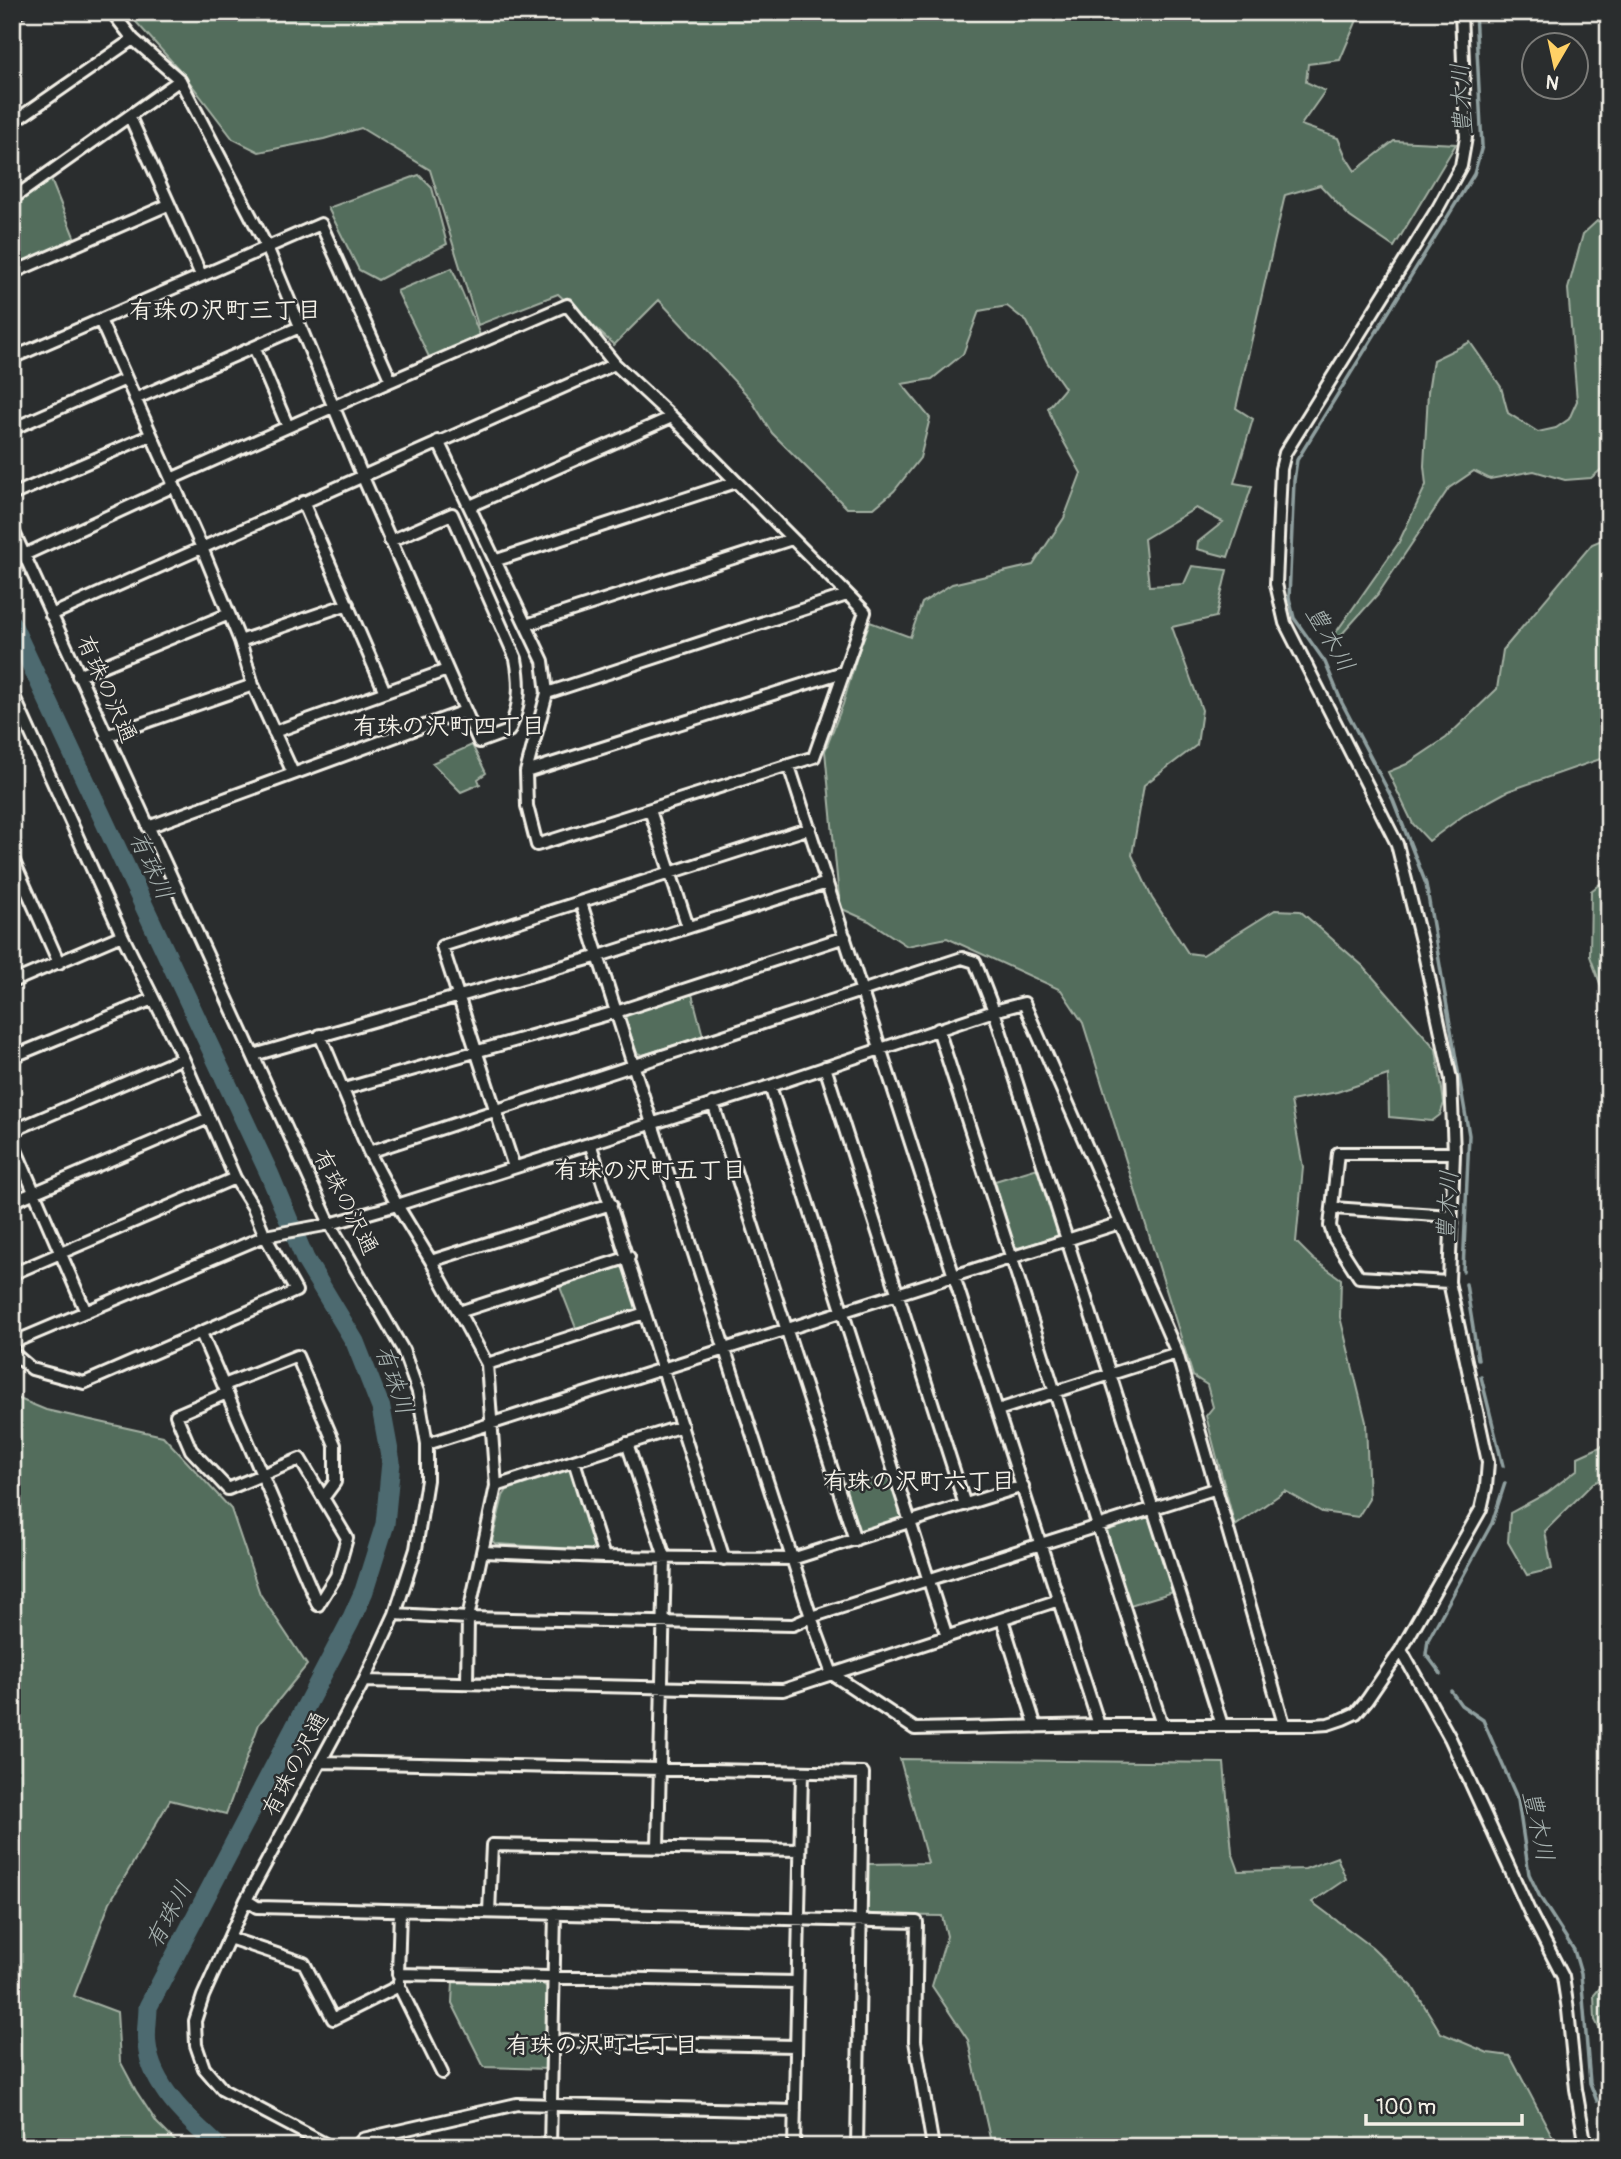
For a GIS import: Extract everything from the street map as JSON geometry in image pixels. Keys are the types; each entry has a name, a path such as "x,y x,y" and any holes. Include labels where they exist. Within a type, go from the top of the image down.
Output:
{"street":[{"path":"12,14 20,12"},
{"path":"112,12 133,39 180,80 267,247 390,541 479,741 509,731 516,714 520,680 516,659 452,514 390,541"},
{"path":"581,902 792,1559 832,1674 915,1729 1328,1724 1356,1713 1401,1650 1481,1509 1489,1473 1450,1282 1454,1153 1451,1079 1398,844 1284,622 1276,584 1281,469 1285,453 1438,208 1461,166 1466,137 1461,12"},
{"path":"12,122 133,39"},
{"path":"12,199 180,80"},
{"path":"130,117 201,275"},
{"path":"12,273 168,205"},
{"path":"12,358 321,224 391,381"},
{"path":"24,555 289,427 567,305 615,364 672,417 864,612 814,757 537,845 527,806 526,772 547,693 543,661 438,441"},
{"path":"100,320 202,548 240,641 253,685 293,773"},
{"path":"135,399 300,327"},
{"path":"254,347 289,427"},
{"path":"51,615 615,364"},
{"path":"12,429 126,379"},
{"path":"470,506 672,417"},
{"path":"12,495 151,435"},
{"path":"497,560 736,482"},
{"path":"303,502 385,692"},
{"name":"有珠の沢通","path":"12,528 330,1224 403,1350 418,1392 427,1444 427,1480 416,1549 395,1614 363,1681 246,1900 194,2021 196,2045 204,2068 223,2090 331,2147"},
{"path":"526,625 792,539"},
{"path":"547,693 847,595"},
{"path":"240,641 348,604"},
{"path":"78,676 229,614"},
{"path":"274,732 447,670"},
{"path":"526,772 843,672"},
{"path":"106,736 253,685"},
{"path":"12,692 122,935 183,1059 235,1178 269,1235 296,1291 85,1382 32,1369 12,1352"},
{"path":"148,827 465,712"},
{"path":"789,766 1099,1726"},
{"path":"650,810 688,927"},
{"path":"514,1167 442,946 810,828"},
{"path":"12,857 16,874 59,963"},
{"path":"254,1055 599,956 827,883"},
{"path":"12,982 122,935"},
{"path":"344,1089 616,1012 845,937"},
{"path":"369,1152 962,958 975,962 994,1011 1222,1725"},
{"path":"12,1057 153,999"},
{"path":"12,1343 269,1235 330,1224 397,1205 1024,1003 1177,1353 1214,1489 1284,1724"},
{"path":"938,1029 1162,1725"},
{"path":"320,1035 369,1152 487,1364 496,1486 468,1618 467,1682"},
{"path":"12,1131 183,1059"},
{"path":"825,1067 965,1505"},
{"path":"770,1086 947,1637"},
{"path":"713,1103 855,1540"},
{"path":"12,1202 209,1118"},
{"path":"12,1141 86,1312"},
{"path":"590,1143 724,1559"},
{"path":"1450,1282 1359,1277 1334,1238 1331,1226 1338,1153 1454,1153"},
{"path":"12,1274 235,1178"},
{"path":"431,1261 611,1204"},
{"path":"1333,1209 1451,1216"},
{"path":"427,1444 1120,1223"},
{"path":"459,1312 629,1258"},
{"path":"487,1364 645,1312"},
{"path":"201,1333 226,1389 261,1475 318,1605 336,1576 347,1538 300,1459 261,1475 228,1489 191,1450 176,1415 226,1389 297,1356 335,1445 335,1482 324,1497"},
{"path":"998,1410 1177,1353"},
{"path":"496,1486 682,1426"},
{"path":"627,1443 665,1558 658,1847"},
{"path":"574,1461 604,1557"},
{"path":"483,1552 604,1557 792,1559 1023,1486"},
{"path":"395,1614 793,1625 1040,1542 1214,1489"},
{"path":"363,1681 782,1690 1059,1600"},
{"path":"1002,1619 1036,1727"},
{"path":"1401,1650 1450,1738 1530,1913 1563,1977 1576,2089 1586,2147"},
{"path":"320,1762 863,1773 857,2147"},
{"path":"794,2147 802,1772"},
{"path":"489,1912 492,1845 800,1850"},
{"path":"246,1900 257,1907 917,1922 915,2041 933,2147"},
{"path":"400,1911 399,1980 442,2073"},
{"path":"550,2147 555,1913"},
{"path":"229,1938 304,1962 333,2019 399,1980 554,1978 797,1982"},
{"path":"553,2041 796,2046"},
{"path":"356,2147 363,2139 517,2104 795,2111"}],"green space":[{"path":"127,12 1354,12 1357,20 1340,60 1308,64 1306,82 1325,91 1301,125 1338,138 1355,171 1394,141 1456,144 1394,247 1350,217 1320,185 1285,195 1236,408 1253,419 1234,483 1252,486 1228,557 1197,549 1198,542 1223,522 1196,508 1144,539 1149,586 1184,584 1192,566 1227,570 1216,617 1172,627 1202,710 1197,745 1144,785 1132,855 1152,898 1188,953 1203,955 1275,910 1300,911 1363,966 1436,1049 1444,1103 1440,1115 1432,1121 1389,1117 1388,1075 1337,1092 1291,1101 1303,1167 1296,1242 1313,1259 1341,1279 1340,1317 1366,1422 1369,1499 1358,1517 1322,1512 1285,1491 1235,1526 1206,1416 1213,1407 1207,1385 1193,1376 1083,1023 1061,990 947,938 907,946 869,921 840,908 825,751 870,622 910,637 922,603 952,584 1033,565 1064,518 1081,473 1048,408 1065,388 1047,362 1027,322 1007,306 979,311 963,354 932,379 902,384 930,418 920,458 894,491 874,508 847,508 772,433 750,398 659,300 614,345 558,294 478,325 430,170 361,128 324,139 259,152 233,139 184,75"},
{"path":"419,175 432,188 447,244 378,280 359,270 328,208"},
{"path":"51,180 75,239 12,267 12,205"},
{"path":"1597,221 1609,223 1609,463 1591,478 1565,480 1534,471 1490,479 1474,471 1449,488 1378,594 1333,644 1330,641 1398,544 1426,485 1424,466 1428,392 1433,360 1470,342 1501,387 1508,413 1538,432 1556,428 1569,419 1577,401 1568,289 1583,234"},
{"path":"452,268 480,335 430,359 397,291"},
{"path":"1609,537 1609,756 1508,791 1464,815 1429,841 1413,824 1388,772 1407,764 1446,738 1497,689 1503,650 1592,544"},
{"path":"472,745 486,773 478,779 480,784 461,792 432,763"},
{"path":"1609,877 1609,1008 1590,956 1591,891"},
{"path":"692,994 703,1036 643,1055 637,1053 625,1018 628,1014"},
{"path":"1038,1168 1058,1233 1057,1236 1019,1248 1014,1246 995,1181"},
{"path":"621,1267 625,1269 637,1306 635,1310 576,1328 560,1287"},
{"path":"12,1396 46,1410 163,1436 231,1509 260,1594 307,1665 259,1724 226,1814 170,1800 110,1902 74,1996 117,2012 120,2061 157,2123 181,2147 12,2147"},
{"path":"1609,1443 1609,1476 1593,1483 1545,1531 1552,1569 1527,1575 1508,1542 1510,1513 1547,1493 1578,1469 1578,1457"},
{"path":"572,1469 597,1546 593,1550 496,1544 492,1541 503,1496 507,1490"},
{"path":"889,1474 903,1517 901,1521 863,1533 859,1531 844,1489"},
{"path":"1149,1515 1173,1592 1130,1605 1106,1529"},
{"path":"900,1759 1224,1763 1232,1852 1239,1871 1305,1869 1337,1857 1346,1879 1312,1902 1372,1947 1412,1986 1441,2033 1488,2053 1510,2056 1558,2147 992,2147 968,2040 932,1986 947,1936 942,1916 872,1915 866,1911 868,1864 928,1863"},
{"path":"1609,1977 1609,2048 1595,2020 1594,1995"},
{"path":"538,1981 547,1987 547,2069 484,2067 452,2003 453,1982"}],"waterway":[{"name":"豊木川","path":"1463,1271 1469,1135 1426,884 1393,800 1342,703 1325,662 1294,618 1289,598 1297,460 1474,174 1482,146 1475,12"},
{"name":"有珠川","path":"12,624 269,1173 305,1259 355,1342 381,1408 391,1462 385,1524 364,1591 148,2007 146,2040 156,2075 174,2102 219,2147"},
{"name":"豊木川","path":"1466,1284 1478,1359"},
{"name":"豊木川","path":"1481,1377 1503,1466"},
{"name":"豊木川","path":"1441,1674 1426,1654 1428,1640 1492,1523 1505,1483"},
{"name":"豊木川","path":"1451,1691 1461,1705 1483,1720 1518,1800 1529,1874 1540,1897 1574,1950 1581,1974 1590,2083 1597,2101"}],"district":[{"name":"有珠の沢町三丁目","path":"225,310"},
{"name":"有珠の沢町四丁目","path":"449,726"},
{"name":"有珠の沢町五丁目","path":"650,1170"},
{"name":"有珠の沢町六丁目","path":"919,1481"},
{"name":"有珠の沢町七丁目","path":"602,2045"}]}
